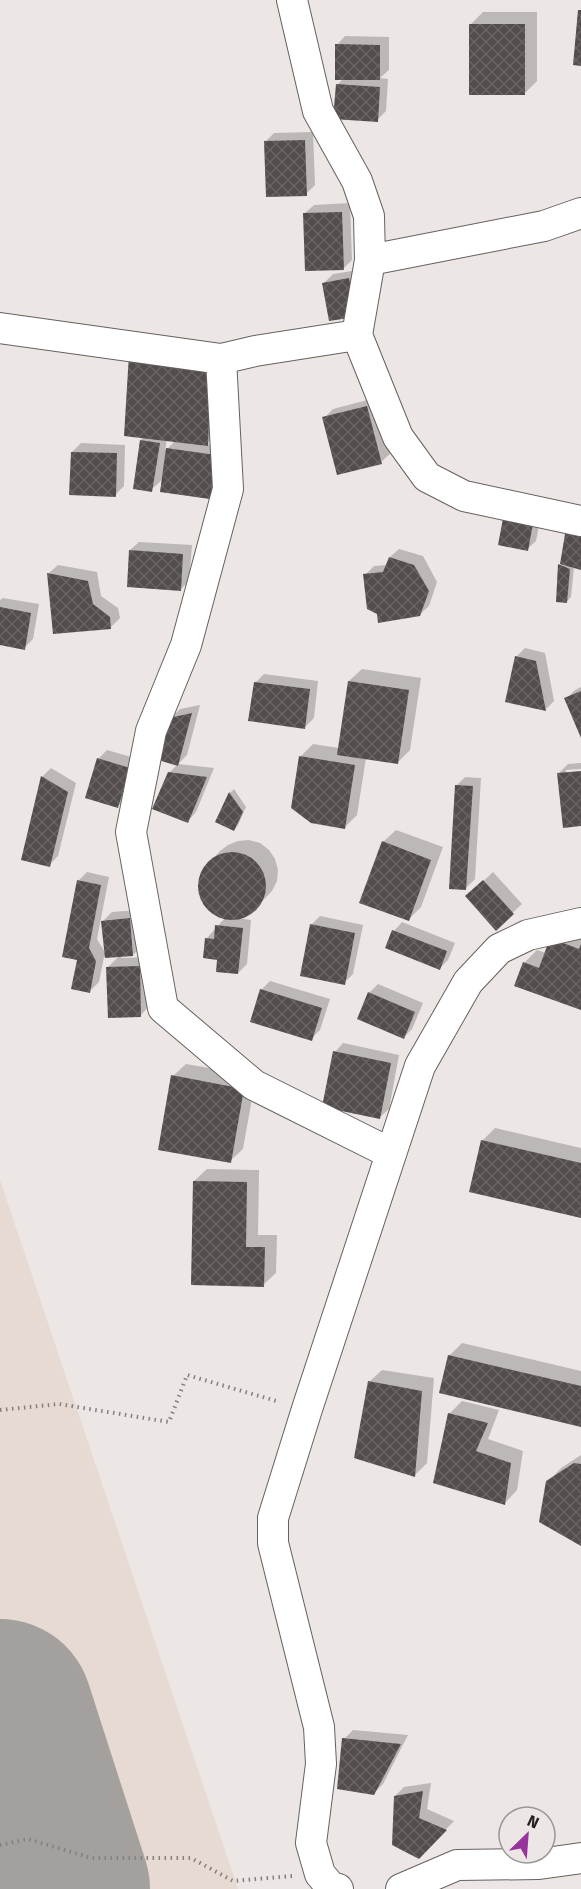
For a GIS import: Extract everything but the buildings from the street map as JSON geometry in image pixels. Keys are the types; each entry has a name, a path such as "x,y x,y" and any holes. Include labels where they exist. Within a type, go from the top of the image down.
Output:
{"street":[{"path":"292,0 318,111 357,181 369,216 370,260 357,335 398,437 428,477 464,496 581,521"},
{"path":"370,260 544,226 581,213"},
{"path":"0,328 221,359 255,351 357,335"},
{"path":"221,359 228,489 186,645 151,731 130,832 163,1008 254,1085 390,1154"},
{"path":"329,1882 311,1843 321,1764 319,1726 273,1543 273,1518 420,1066 468,982 499,949 528,936 581,923"},
{"path":"401,1889 457,1864 539,1864 581,1857"}],"path":[{"path":"0,1410 59,1404 169,1422 187,1375 307,1409"},
{"path":"0,1845 28,1839 91,1858 191,1858 234,1881 329,1882"}],"shaded area":[{"path":"0,1180 238,1889 0,1889"}],"runway":[{"path":"0,1712 57,1889"}]}
